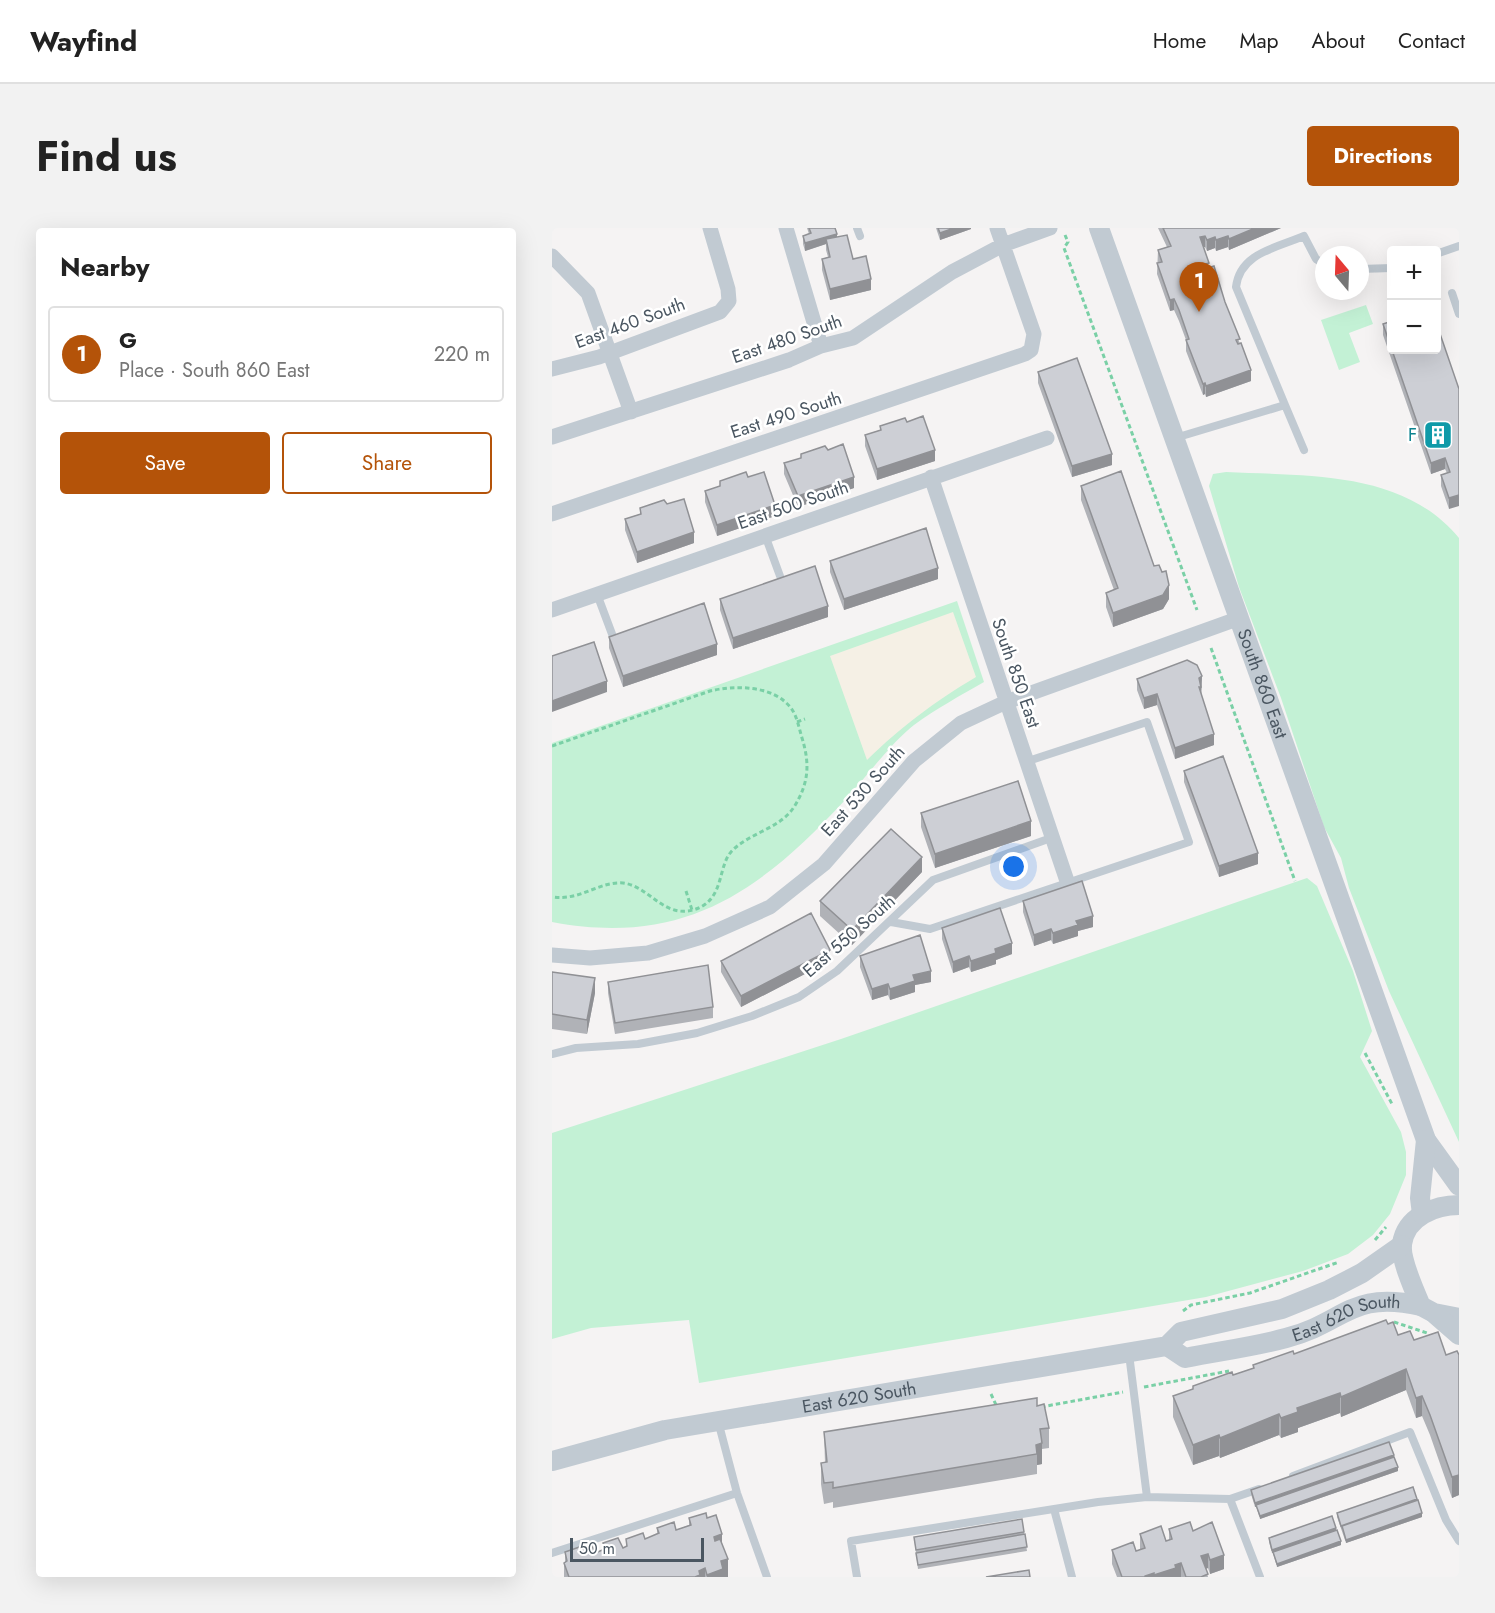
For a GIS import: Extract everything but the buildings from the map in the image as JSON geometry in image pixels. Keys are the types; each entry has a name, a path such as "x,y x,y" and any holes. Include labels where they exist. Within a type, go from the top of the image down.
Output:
{"street":[{"name":"East 460 South","path":"552,369 610,353 720,312 729,302 728,289 710,228"},
{"path":"786,228 821,346"},
{"path":"998,228 1003,244"},
{"name":"East 480 South","path":"552,437 789,360 821,346 853,338 952,272 1003,244 1050,228"},
{"name":"South 860 East","path":"1099,228 1237,620 1426,1140 1459,1186"},
{"name":"East 490 South","path":"552,514 1018,358 1030,350 1034,334 1003,244"},
{"path":"552,256 588,293 631,411"},
{"name":"East 500 South","path":"552,610 1047,438"},
{"name":"South 850 East","path":"931,477 1025,762 1067,881"},
{"name":"East 530 South","path":"552,955 590,958 648,953 705,936 770,907 824,864 914,761 961,723 1006,702 1237,620"},
{"name":"South 860 East","path":"1422,1214 1420,1198 1426,1140"},
{"path":"1459,1205 1439,1206 1422,1214 1406,1233 1402,1245 1428,1310 1459,1335"},
{"name":"East 620 South","path":"552,1461 665,1431 717,1421 1167,1346 1181,1332 1282,1308 1329,1290 1362,1272 1402,1245"},
{"name":"East 620 South","path":"1167,1346 1185,1358 1286,1338 1311,1329 1358,1305 1377,1301 1395,1300 1459,1318"}],"lane":[{"path":"1304,450 1236,287 1237,273 1247,260 1303,232 1315,257"},
{"path":"1441,253 1459,246"},
{"path":"1369,269 1387,268"},
{"path":"1452,293 1459,314"},
{"path":"1174,439 1286,405"},
{"path":"765,536 780,576"},
{"path":"597,594 612,634"},
{"path":"891,922 930,929 1067,881 1189,842 1147,723 1025,762"},
{"name":"East 550 South","path":"552,1054 576,1048 638,1044 697,1033 798,998 837,971 933,880 1051,838"},
{"path":"1129,1353 1147,1497"},
{"path":"717,1421 736,1493 768,1577"},
{"path":"1283,1480 1410,1432 1446,1520 1459,1540"},
{"path":"856,1577 851,1541 1054,1509 1147,1497 1230,1499 1272,1484"},
{"path":"552,1552 736,1493"},
{"path":"1230,1499 1260,1577"},
{"path":"1054,1509 1072,1577"}],"path":[{"path":"1068,242 1064,248 1197,610"},
{"path":"1211,648 1295,881"},
{"path":"552,746 710,691 729,687 770,693 789,705 797,722 808,760 807,775 793,810 780,821 729,853 716,891 707,902 693,910 662,906 646,893 623,883 567,899 552,897"},
{"path":"797,722 805,719"},
{"path":"686,891 693,910"},
{"path":"1365,1053 1392,1105"},
{"path":"1369,1244 1390,1221"},
{"path":"1191,1305 1250,1293 1341,1262"},
{"path":"1038,1407 1105,1396"}],"green space":[{"path":"1366,305 1373,324 1349,333 1360,362 1339,370 1321,320"},
{"path":"1226,472 1321,477 1382,488 1410,500 1436,516 1459,538 1459,1142 1389,991 1349,888 1341,858 1324,827 1281,698 1239,587 1209,486 1213,474"},
{"path":"957,601 984,682 931,713 906,732 846,799 783,861 750,885 717,904 681,918 642,926 599,928 552,922 552,743"},
{"path":"1307,878 1317,886 1353,971 1372,1031 1360,1057 1401,1132 1406,1152 1406,1175 1390,1214 1373,1235 1348,1254 1303,1271 1206,1297 699,1383 689,1320 591,1328 552,1339 552,1133 841,1039"}],"sand":[{"path":"953,612 976,677 919,715 867,760 830,656"}],"place":[{"name":"G","path":"1199,312"},
{"name":"F","path":"1438,435"}]}
